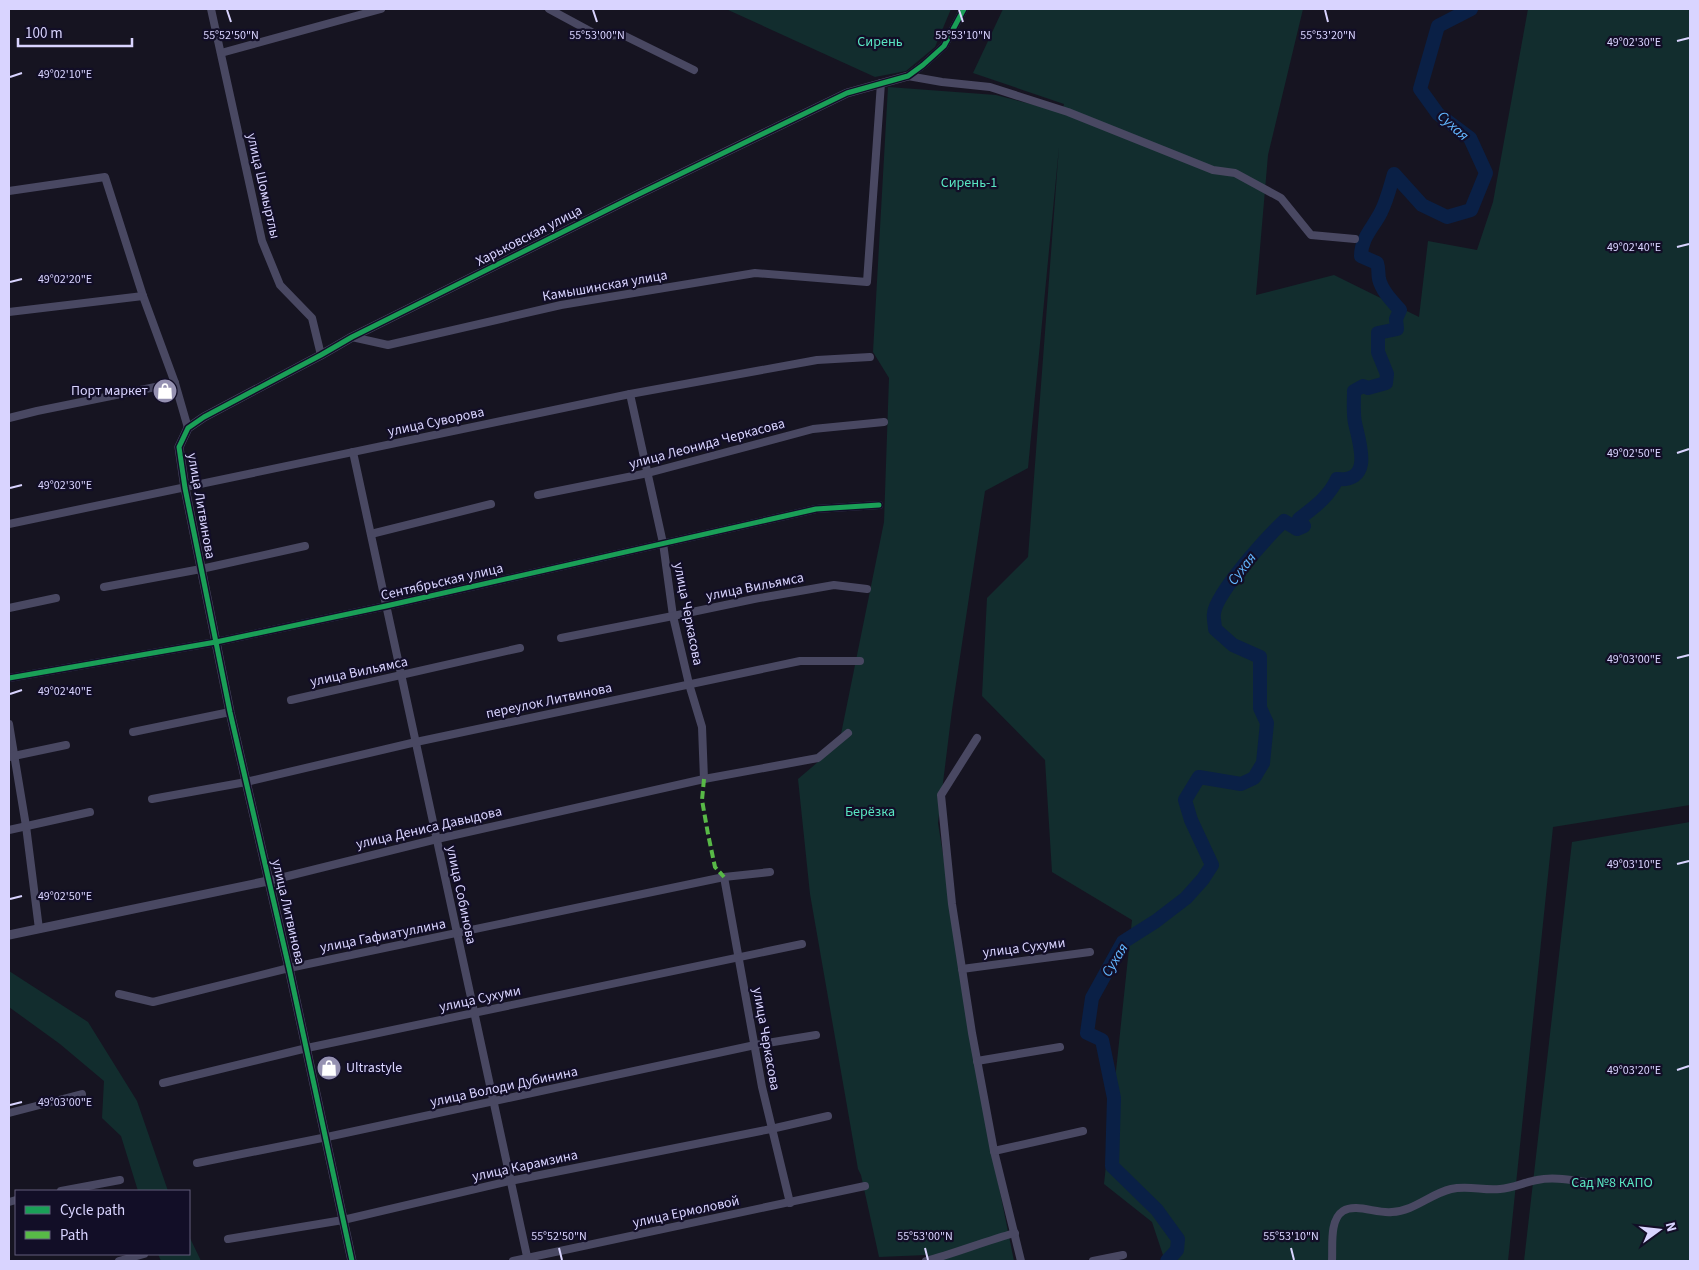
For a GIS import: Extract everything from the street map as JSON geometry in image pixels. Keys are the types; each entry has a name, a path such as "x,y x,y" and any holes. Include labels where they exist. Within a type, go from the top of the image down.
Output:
{"street":[{"name":"улица Шомыртлы","path":"211,9 262,241 280,285 312,318 321,355"},
{"path":"221,53 381,9"},
{"path":"550,9 599,36 622,35 694,70"},
{"path":"908,76 944,46 964,9"},
{"path":"908,76 990,88 1068,112 1213,170 1236,173 1281,198 1311,234 1355,239"},
{"name":"Харьковская улица","path":"188,428 204,417 352,337 635,196 836,98 881,82 908,76"},
{"name":"Камышинская улица","path":"352,337 388,345 561,305 755,273 866,282 881,82"},
{"path":"9,191 105,177 175,383 188,428"},
{"path":"9,312 144,296"},
{"name":"улица Суворова","path":"9,524 630,394 817,360 870,357"},
{"path":"9,418 175,383"},
{"name":"улица Черкасова","path":"630,394 663,542 674,616 689,684 702,727 704,779"},
{"name":"улица Леонида Черкасова","path":"538,495 648,473 813,429 884,422"},
{"name":"улица Литвинова","path":"188,428 179,447 185,488 230,712 307,1048 352,1261"},
{"name":"улица Собинова","path":"353,452 527,1260"},
{"path":"371,534 491,504"},
{"name":"Сентябрьская улица","path":"9,678 216,642 386,606 816,509 879,505"},
{"name":"улица Литвинова","path":"104,587 201,569 306,546"},
{"name":"улица Вильямса","path":"561,638 754,598 834,585 867,589"},
{"path":"9,608 56,598"},
{"name":"улица Вильямса","path":"291,700 520,648"},
{"name":"переулок Литвинова","path":"152,799 246,782 416,742 800,661 860,661"},
{"path":"133,732 230,712"},
{"path":"9,724 12,756 26,826 40,929"},
{"name":"улица Дениса Давыдова","path":"9,934 268,881 437,839 704,779 818,758 848,733"},
{"path":"977,738 941,795 952,904 977,1061 994,1151 1021,1261"},
{"path":"12,756 66,745"},
{"path":"9,830 90,812"},
{"name":"улица Гафиатуллина","path":"119,994 153,1002 289,968 724,877 770,872"},
{"name":"улица Черкасова","path":"724,877 762,1088 790,1203"},
{"name":"улица Сухуми","path":"163,1083 307,1048 802,944"},
{"name":"улица Сухуми","path":"962,969 1090,952"},
{"name":"улица Володи Дубинина","path":"197,1163 493,1102 755,1045 816,1035"},
{"path":"977,1061 1060,1047"},
{"path":"9,1113 82,1094"},
{"name":"улица Карамзина","path":"228,1239 343,1220 510,1181 772,1129 828,1116"},
{"path":"994,1151 1083,1131"},
{"path":"1332,1261 1334,1227 1337,1217 1343,1211 1351,1209 1391,1213 1409,1209 1448,1189 1462,1187 1503,1189 1538,1179 1555,1178 1593,1183"},
{"path":"66,1190 120,1180"},
{"name":"улица Ермоловой","path":"512,1261 527,1260 865,1186"},
{"path":"926,1261 1015,1232"},
{"path":"119,1261 140,1255"},
{"path":"1093,1261 1123,1255"}],"green space":[{"name":"Сирень","path":"726,9 951,9 935,47 906,71 875,77"},
{"path":"1003,9 1303,9 1268,155 1256,295 1334,275 1419,317 1428,241 1477,250 1493,202 1528,9 1690,9 1690,805 1553,827 1508,1261 1165,1261 1152,1222 1104,1184 1132,920 1052,872 1045,760 982,696 987,598 1028,557 1059,147 1028,468 985,491 952,710 938,823 986,1123 1014,1261 928,1261 926,1255 879,1257 861,1175 858,1169 810,894 798,779 839,744 884,522 889,378 873,352 888,87 996,95 1062,112 1064,104 973,73"},
{"name":"Сад №8 КАПО","path":"1690,822 1690,1261 1524,1261 1572,842"},
{"path":"9,971 88,1022 137,1101 168,1190 138,1190 121,1136 102,1118 104,1081 60,1044 9,1007"},
{"path":"190,1238 201,1261 161,1261 158,1255 190,1255"}],"waterway":[{"name":"Сухая","path":"1167,1261 1177,1250 1178,1239 1157,1210 1112,1166 1114,1098 1102,1040 1087,1033 1092,998 1123,942 1156,921 1186,898 1203,879 1212,865 1191,820 1185,800 1199,777 1241,784 1254,778 1263,763 1267,723 1260,708 1260,657 1233,645 1215,629 1214,613 1217,604 1233,579 1284,521 1297,529 1304,526 1299,519 1325,497 1337,479 1356,475 1360,468 1361,451 1354,419 1354,391 1363,386 1368,388 1386,383 1387,374 1378,352 1378,333 1397,329 1396,319 1400,310 1382,288 1377,263 1361,256 1365,238 1383,207 1394,174 1422,205 1447,217 1471,210 1486,173 1470,138 1438,114 1420,89 1438,26 1471,9"}],"marked path":[{"path":"704,779 702,800 708,834 715,867 724,877"}],"cycle path":[{"path":"352,1261 289,968 230,712 185,488 179,447 188,428 204,417 352,337 635,196 847,93 908,76 944,46 964,9"},
{"path":"9,678 216,642 386,606 816,509 879,505"}],"place":[{"name":"Порт маркет","path":"165,391"},
{"name":"Ultrastyle","path":"329,1068"}],"park label":[{"name":"Сирень-1","path":"969,183"},
{"name":"Берёзка","path":"870,812"}]}
